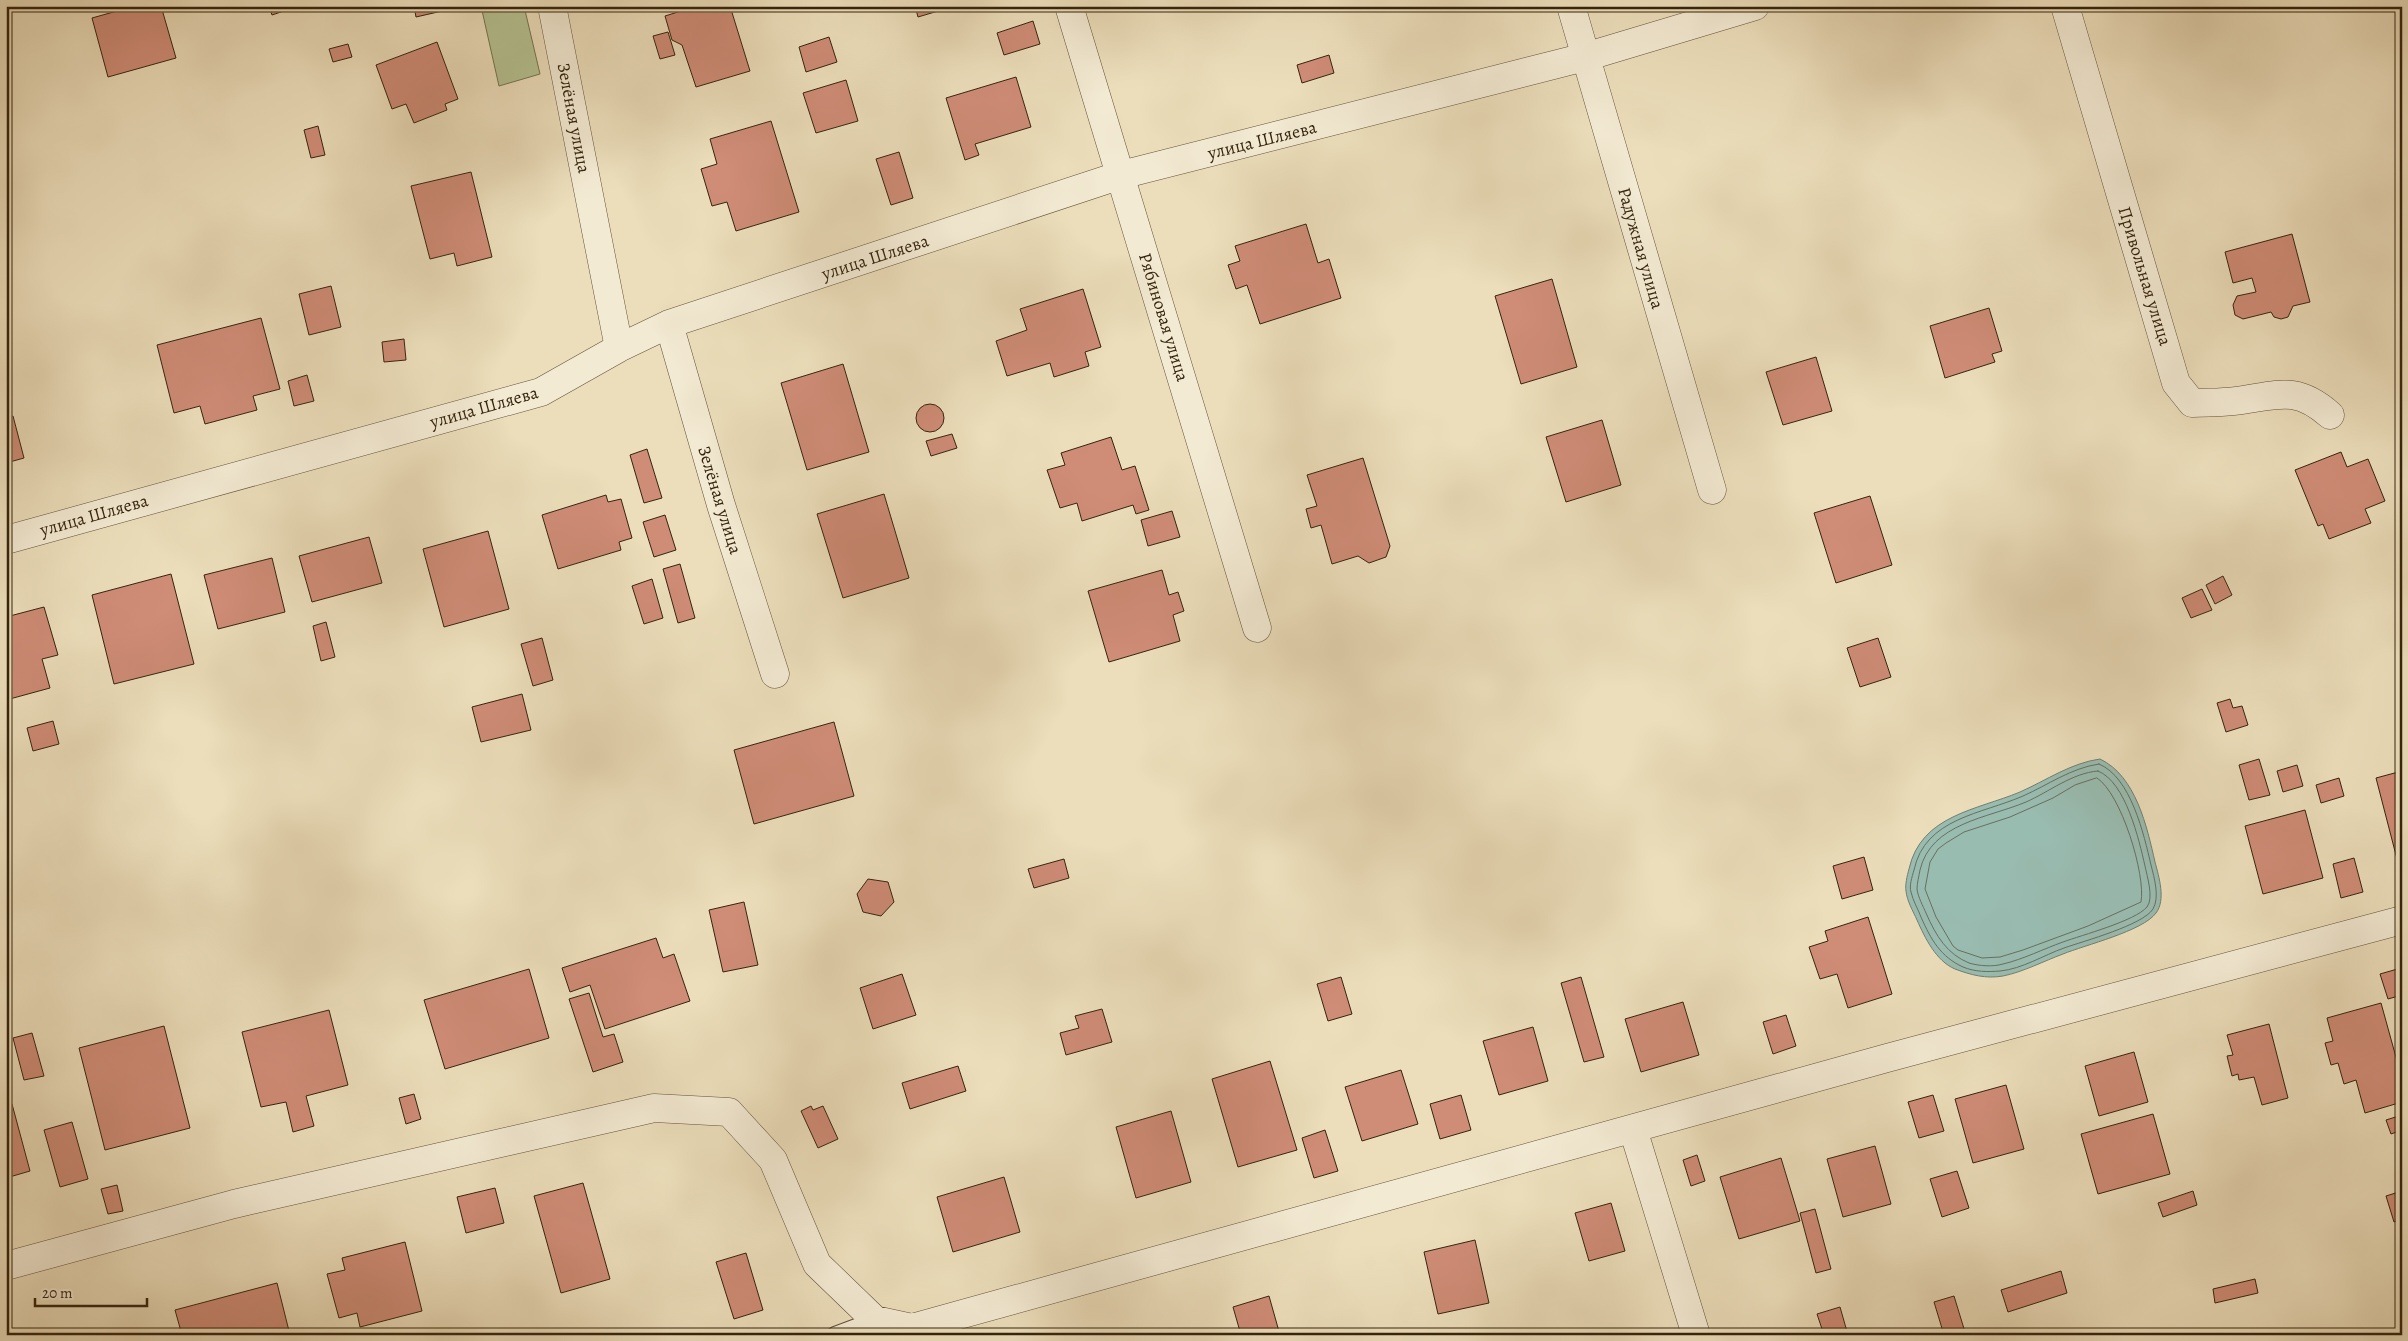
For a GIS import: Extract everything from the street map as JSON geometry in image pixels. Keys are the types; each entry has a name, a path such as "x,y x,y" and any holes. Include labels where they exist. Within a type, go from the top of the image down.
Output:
{"street":[{"name":"Зелёная улица","path":"552,6 619,348"},
{"name":"Рябиновая улица","path":"1069,6 1257,628"},
{"name":"Радужная улица","path":"1571,6 1712,490"},
{"name":"улица Шляева","path":"6,540 541,392 619,348 669,324 1121,176 1585,57 1755,6"},
{"name":"Привольная улица","path":"2065,6 2176,383 2192,403 2235,401 2270,394 2298,395 2319,405 2330,415"},
{"name":"Зелёная улица","path":"669,324 721,505 775,674"},
{"path":"6,1266 234,1204 654,1108 729,1112 773,1160 817,1264 874,1320 912,1328 1887,1058 2402,920"},
{"path":"1633,1129 1696,1335"}],"lane":[{"path":"835,1335 874,1320"}],"green space":[{"path":"481,6 524,6 540,74 499,86"}],"water":[{"path":"2100,759 2123,777 2144,819 2161,888 2161,902 2156,913 2149,920 2127,932 2011,974 1997,977 1979,976 1948,965 1937,955 1928,941 1910,906 1907,895 1906,883 1909,869 1915,851 1925,837 1953,817 2020,792 2079,764"}],"building":[{"path":"135,6 161,6 176,58 108,77 92,18"},
{"path":"269,6 286,6 287,10 272,15"},
{"path":"414,6 464,6 416,17"},
{"path":"697,6 730,6 750,71 696,87 682,45 672,40 665,16"},
{"path":"915,6 955,6 918,17"},
{"path":"1033,21 1040,44 1004,55 997,33"},
{"path":"668,32 675,55 660,59 653,36"},
{"path":"829,37 837,62 806,72 799,47"},
{"path":"437,42 458,99 445,104 447,110 414,123 406,104 392,109 376,65"},
{"path":"348,44 352,57 333,62 329,49"},
{"path":"1329,55 1334,73 1302,83 1297,65"},
{"path":"1016,77 1031,127 975,144 979,155 965,160 946,98"},
{"path":"846,80 858,121 816,133 803,93"},
{"path":"771,121 799,212 736,231 727,202 712,206 701,169 717,164 710,139"},
{"path":"318,126 325,155 311,158 304,130"},
{"path":"899,152 913,198 891,205 876,159"},
{"path":"471,172 492,257 457,266 454,253 430,259 411,186"},
{"path":"1306,224 1318,263 1329,259 1341,298 1260,324 1247,285 1236,289 1228,265 1240,261 1235,246"},
{"path":"2292,234 2310,302 2293,306 2288,317 2281,319 2274,317 2271,312 2243,319 2235,315 2233,305 2237,296 2256,292 2252,278 2233,283 2225,252"},
{"path":"1552,279 1577,367 1521,384 1495,296"},
{"path":"331,286 341,327 309,335 299,294"},
{"path":"1083,289 1101,347 1085,352 1089,366 1054,377 1050,363 1007,376 996,341 1027,330 1020,309"},
{"path":"1989,308 2002,351 1992,354 1995,362 1945,378 1930,326"},
{"path":"261,318 280,389 253,396 257,410 205,424 200,406 174,413 157,345"},
{"path":"404,339 406,360 384,362 382,342"},
{"path":"1816,357 1832,411 1783,425 1766,372"},
{"path":"843,364 869,452 807,470 781,383"},
{"path":"307,375 314,401 294,406 288,381"},
{"path":"930,404 940,408 944,418 940,428 930,432 920,428 916,418 920,408"},
{"path":"13,416 24,458 6,463 6,418"},
{"path":"1602,420 1621,485 1566,502 1546,437"},
{"path":"952,434 957,448 931,456 926,441"},
{"path":"1111,437 1122,470 1135,466 1149,510 1136,514 1133,505 1082,521 1077,503 1060,508 1047,470 1065,465 1061,453"},
{"path":"647,449 662,498 644,503 630,455"},
{"path":"2341,452 2347,467 2368,459 2385,501 2365,509 2371,523 2329,539 2323,524 2318,526 2295,470"},
{"path":"1363,458 1390,546 1386,557 1369,563 1358,556 1332,564 1321,525 1311,528 1306,509 1317,506 1307,475"},
{"path":"884,494 909,578 843,598 817,514"},
{"path":"606,495 608,502 621,499 632,538 619,542 621,550 558,569 542,515"},
{"path":"1870,496 1892,565 1836,583 1814,513"},
{"path":"1172,511 1180,537 1148,546 1141,520"},
{"path":"665,515 676,550 654,557 643,522"},
{"path":"488,531 509,609 444,627 423,549"},
{"path":"369,537 382,583 312,602 299,556"},
{"path":"272,558 285,612 218,629 204,575"},
{"path":"680,564 695,618 678,623 663,569"},
{"path":"1162,570 1169,595 1178,592 1184,611 1173,615 1180,641 1109,662 1088,591"},
{"path":"171,574 194,664 114,684 92,595"},
{"path":"2223,576 2232,595 2215,604 2206,585"},
{"path":"652,579 663,618 644,624 632,586"},
{"path":"2202,589 2212,610 2191,618 2182,598"},
{"path":"44,607 58,655 42,659 50,688 6,700 6,617"},
{"path":"326,622 335,657 321,661 313,626"},
{"path":"542,638 553,680 533,686 521,644"},
{"path":"1878,638 1891,677 1860,687 1847,648"},
{"path":"522,694 531,730 481,742 472,707"},
{"path":"2230,699 2233,708 2242,706 2248,725 2226,732 2217,703"},
{"path":"53,721 59,744 33,751 27,728"},
{"path":"834,722 854,796 754,824 734,750"},
{"path":"2259,759 2270,795 2249,800 2239,765"},
{"path":"2297,765 2303,786 2283,792 2277,771"},
{"path":"2402,771 2402,858 2397,859 2376,778"},
{"path":"2339,778 2344,796 2321,803 2316,785"},
{"path":"2305,810 2323,878 2263,894 2245,826"},
{"path":"1864,857 1873,890 1842,899 1833,866"},
{"path":"2354,858 2363,892 2341,898 2333,864"},
{"path":"1064,859 1069,878 1034,888 1028,869"},
{"path":"868,879 888,882 894,902 881,916 863,912 857,894"},
{"path":"744,902 758,965 723,972 709,910"},
{"path":"1868,917 1892,994 1848,1008 1837,974 1820,979 1809,947 1828,941 1825,931"},
{"path":"656,938 663,958 674,954 690,1001 605,1029 590,985 570,992 562,968"},
{"path":"2401,968 2402,995 2388,999 2380,974"},
{"path":"529,969 549,1038 445,1069 424,1000"},
{"path":"902,974 916,1015 873,1029 860,988"},
{"path":"1341,977 1352,1014 1328,1021 1317,984"},
{"path":"1581,977 1604,1057 1584,1062 1561,983"},
{"path":"589,993 603,1037 614,1034 623,1062 593,1072 569,999"},
{"path":"1683,1002 1699,1055 1641,1072 1625,1019"},
{"path":"2381,1003 2402,1079 2402,1102 2365,1113 2356,1080 2344,1084 2338,1063 2331,1065 2325,1043 2333,1041 2327,1018"},
{"path":"1102,1009 1112,1042 1066,1055 1060,1033 1079,1028 1075,1016"},
{"path":"329,1010 348,1085 306,1096 314,1126 293,1132 286,1102 261,1107 242,1032"},
{"path":"1786,1015 1796,1046 1773,1054 1763,1022"},
{"path":"2269,1024 2288,1098 2262,1105 2254,1077 2239,1080 2238,1074 2232,1076 2227,1056 2233,1055 2227,1035"},
{"path":"164,1026 190,1128 105,1150 79,1048"},
{"path":"1533,1027 1548,1081 1499,1095 1483,1041"},
{"path":"32,1033 44,1076 24,1080 13,1038"},
{"path":"2134,1052 2148,1102 2099,1116 2085,1066"},
{"path":"1270,1061 1297,1150 1238,1167 1212,1079"},
{"path":"958,1066 966,1091 910,1109 902,1083"},
{"path":"1401,1070 1418,1124 1362,1141 1345,1087"},
{"path":"2006,1085 2024,1149 1973,1163 1955,1099"},
{"path":"414,1094 421,1119 406,1124 399,1098"},
{"path":"1461,1095 1471,1130 1440,1139 1430,1104"},
{"path":"1933,1095 1944,1131 1919,1138 1908,1102"},
{"path":"12,1104 30,1171 6,1178 6,1106"},
{"path":"811,1106 813,1110 823,1106 838,1139 818,1148 801,1111"},
{"path":"1171,1111 1191,1182 1136,1198 1116,1127"},
{"path":"2153,1114 2170,1174 2098,1194 2081,1134"},
{"path":"2402,1115 2402,1130 2391,1134 2386,1120"},
{"path":"72,1122 88,1179 60,1187 44,1130"},
{"path":"1325,1130 1338,1171 1314,1178 1302,1138"},
{"path":"1875,1146 1891,1204 1843,1217 1827,1159"},
{"path":"1697,1155 1705,1181 1691,1186 1683,1160"},
{"path":"1781,1158 1800,1221 1739,1239 1720,1177"},
{"path":"1957,1171 1969,1208 1942,1217 1930,1179"},
{"path":"1004,1177 1020,1232 953,1252 937,1197"},
{"path":"583,1183 610,1279 561,1293 534,1196"},
{"path":"117,1185 123,1211 108,1214 101,1189"},
{"path":"495,1188 504,1223 466,1233 457,1197"},
{"path":"2193,1191 2197,1205 2163,1217 2158,1203"},
{"path":"2402,1191 2402,1219 2394,1222 2386,1196"},
{"path":"1611,1203 1625,1251 1589,1261 1575,1213"},
{"path":"1815,1209 1831,1269 1816,1273 1800,1213"},
{"path":"1475,1240 1489,1303 1438,1314 1424,1252"},
{"path":"405,1242 422,1311 360,1327 357,1313 339,1318 327,1274 345,1270 342,1258"},
{"path":"746,1253 763,1310 734,1319 716,1262"},
{"path":"2061,1271 2067,1293 2008,1312 2001,1290"},
{"path":"2255,1279 2258,1293 2215,1303 2213,1289"},
{"path":"277,1283 290,1335 182,1335 175,1310"},
{"path":"1269,1296 1280,1335 1241,1335 1233,1307"},
{"path":"1954,1296 1965,1332 1944,1335 1934,1302"},
{"path":"1840,1307 1848,1335 1824,1335 1817,1314"}]}
